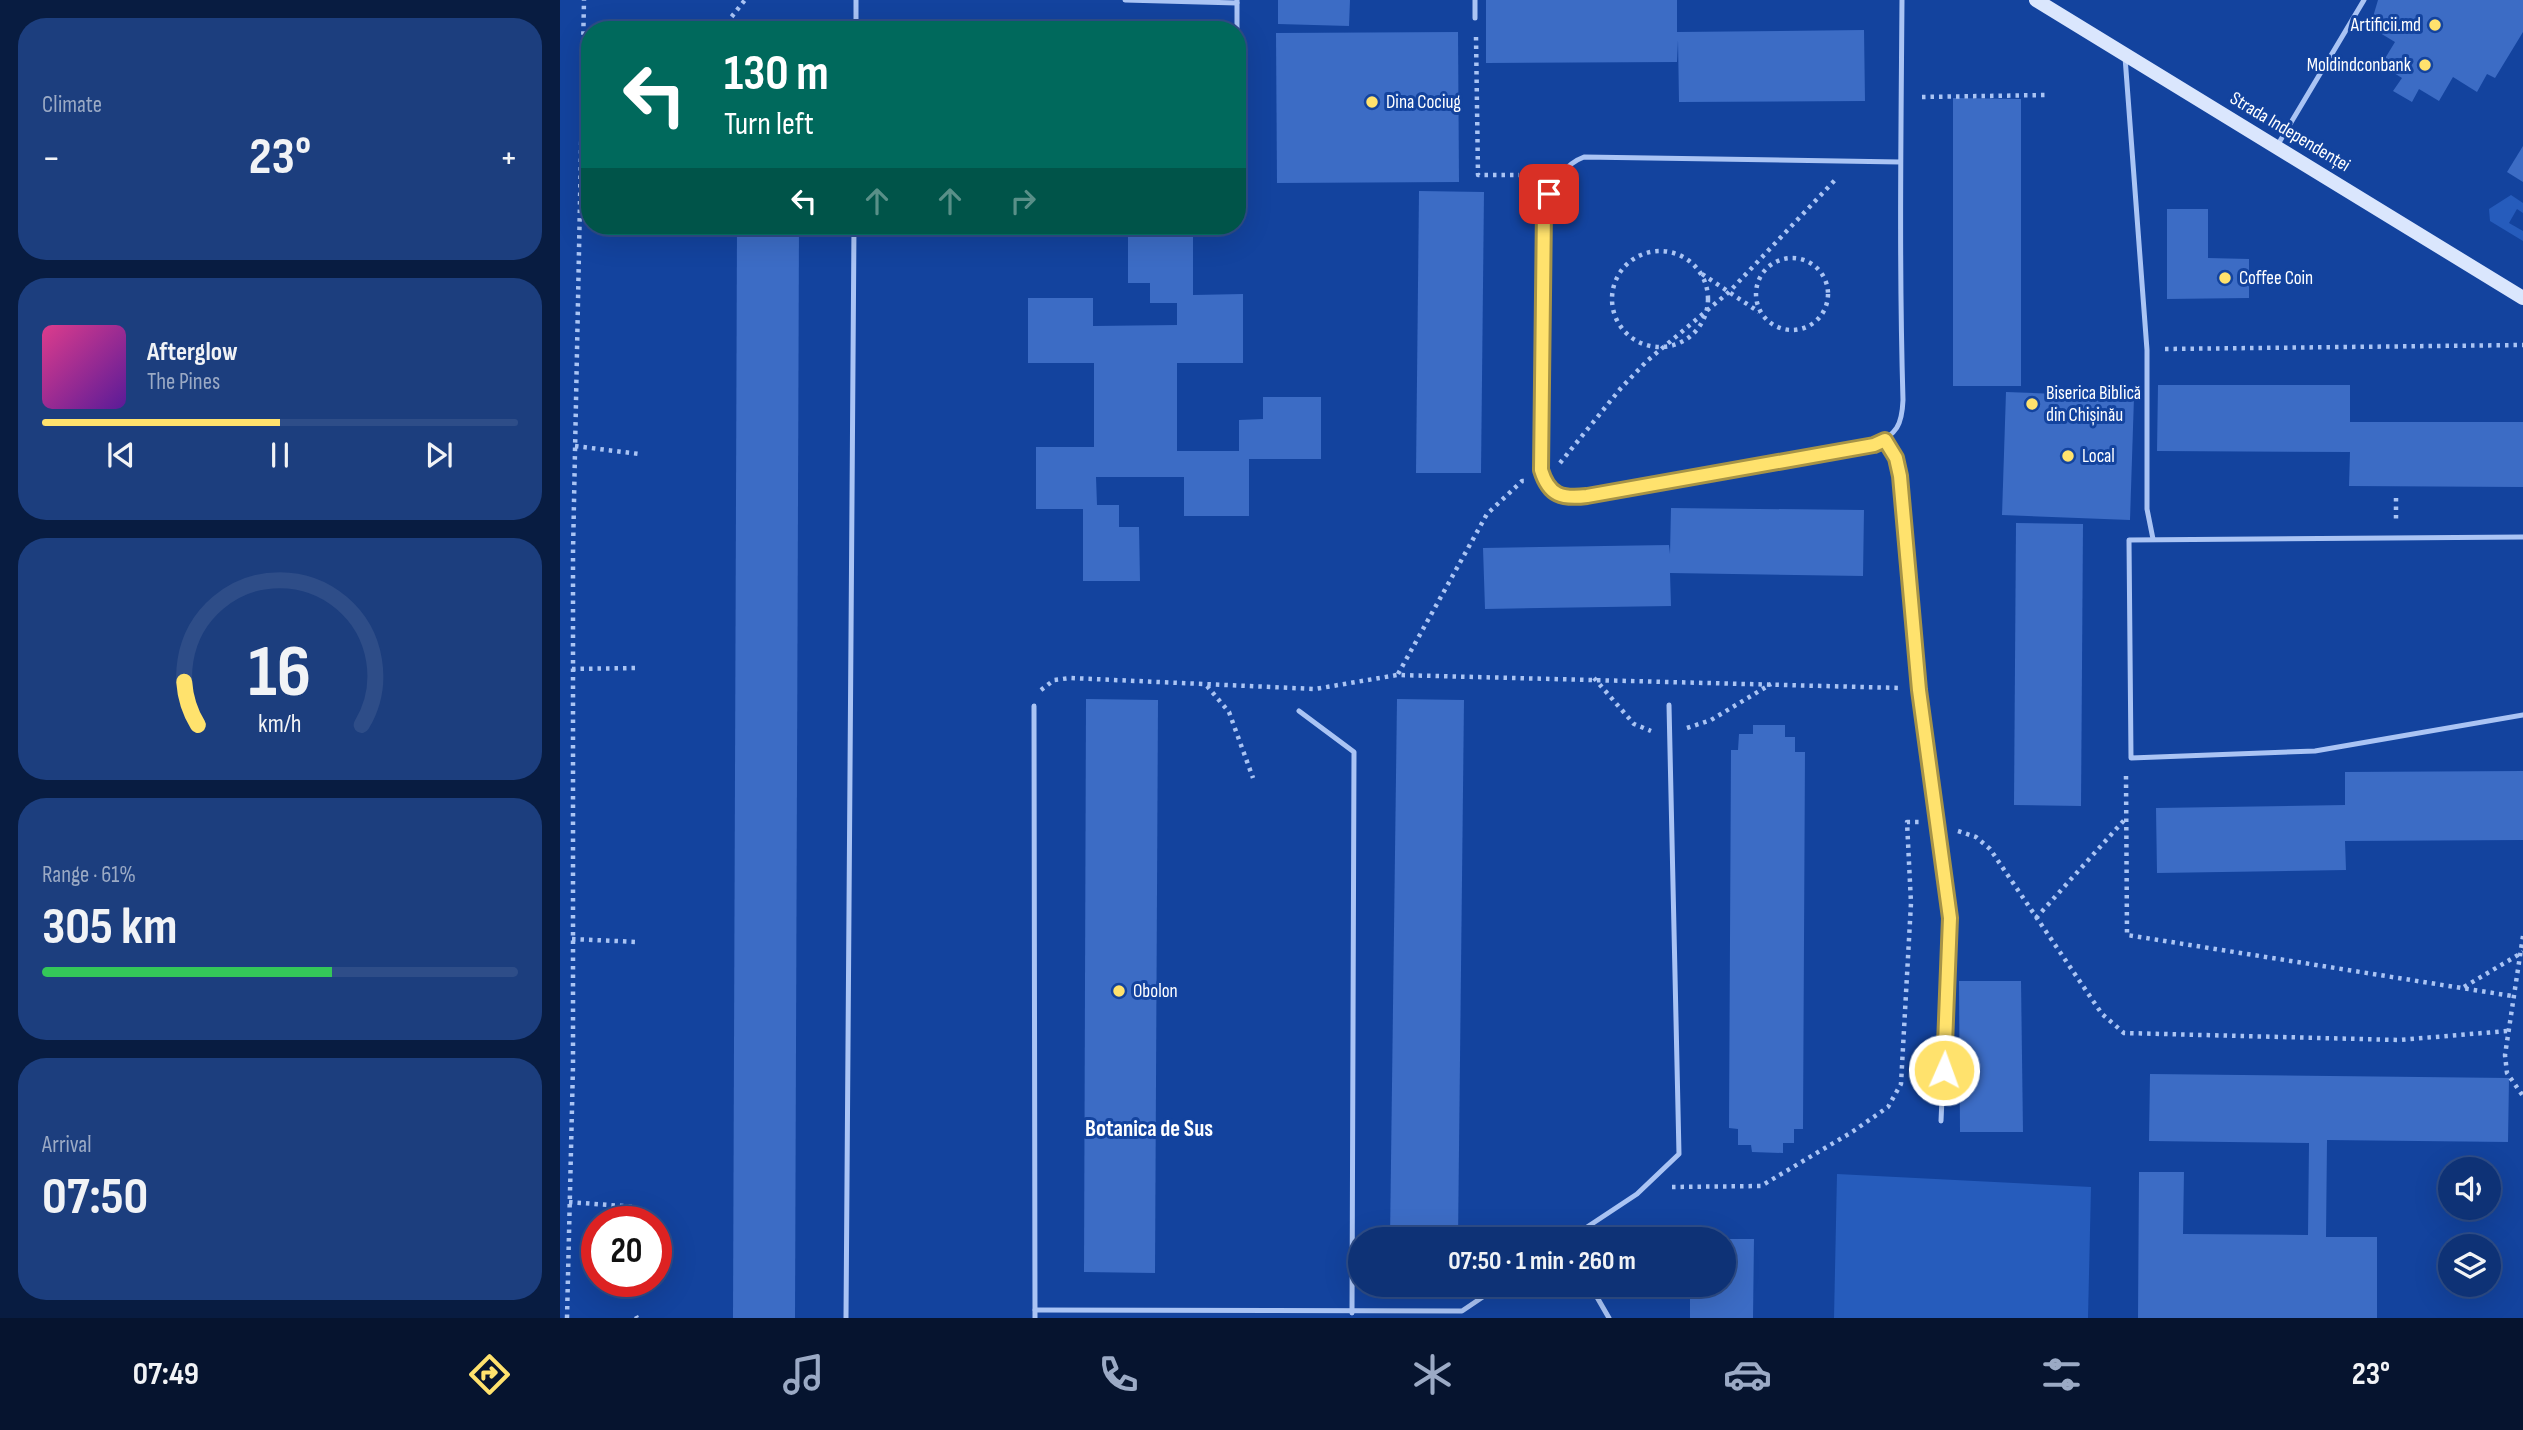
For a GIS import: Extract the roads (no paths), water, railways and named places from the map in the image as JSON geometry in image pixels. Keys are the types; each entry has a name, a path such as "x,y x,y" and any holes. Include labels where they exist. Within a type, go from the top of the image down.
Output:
{"main road":[{"name":"Strada Independenței","path":"2036,0 2523,298"}],"lane":[{"path":"856,0 856,21"},
{"path":"1125,0 1237,1 1237,21"},
{"path":"1475,0 1475,19"},
{"path":"1900,162 1584,157 1571,161 1549,194 1544,208 1541,470 1544,480 1555,495 1565,499 1576,498 1874,445 1885,440 1902,422 1902,0"},
{"path":"2277,146 2364,0"},
{"path":"2124,54 2147,350 2147,509 2153,539"},
{"path":"846,1318 854,235"},
{"path":"1885,440 1896,458 1900,476 1919,690 1950,918 1941,1121"},
{"path":"2523,537 2129,540 2131,758 2315,751 2523,715"},
{"path":"1586,1227 1643,1188 1679,1154 1669,705"},
{"path":"1034,706 1035,1318"},
{"path":"1299,711 1354,752 1352,1313"},
{"path":"1035,1310 1352,1313 1462,1311 1483,1297"},
{"path":"1597,1297 1609,1318"}],"place":[{"name":"Artificii.md","path":"2435,25"},
{"name":"Moldindconbank","path":"2425,65"},
{"name":"Dina Cociug","path":"1372,102"},
{"name":"Coffee Coin","path":"2225,278"},
{"name":"Biserica Biblică din Chișinău","path":"2032,404"},
{"name":"Local","path":"2068,456"},
{"name":"Obolon","path":"1119,991"}],"district":[{"name":"Botanica de Sus","path":"1149,1129"}]}
